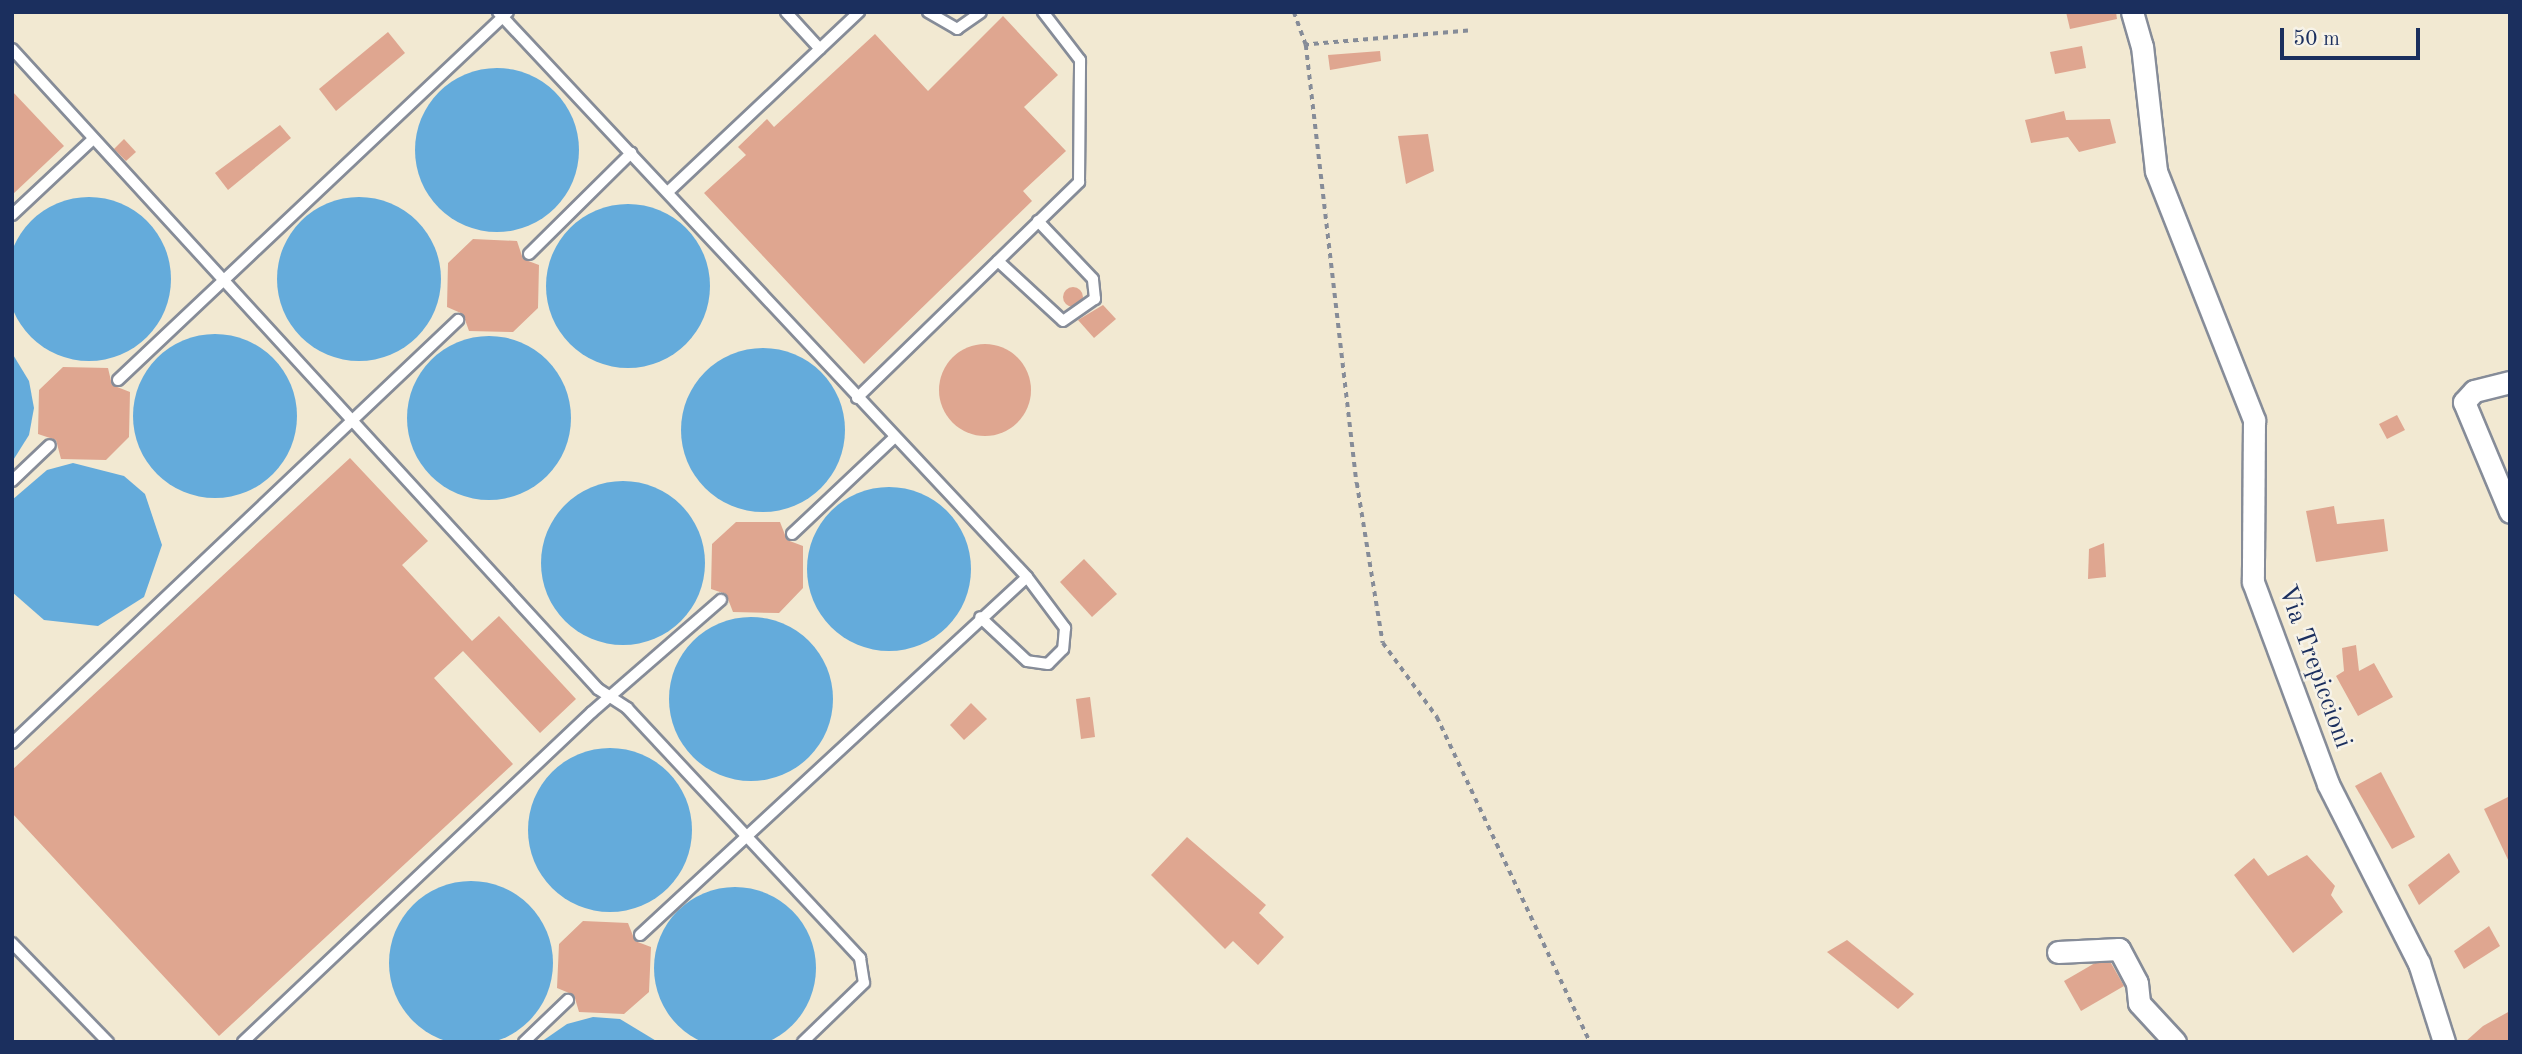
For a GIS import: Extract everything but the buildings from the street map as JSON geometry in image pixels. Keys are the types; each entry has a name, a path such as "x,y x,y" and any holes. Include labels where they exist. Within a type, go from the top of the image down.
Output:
{"street":[{"name":"Via Trepiccioni","path":"2132,12 2142,46 2156,171 2254,420 2253,582 2328,784 2419,963 2444,1042"},
{"path":"2510,382 2474,391 2464,402 2510,512"},
{"path":"2058,952 2119,948 2137,983 2139,1003 2175,1042"}],"lane":[{"path":"786,12 820,49"},
{"path":"670,190 859,12"},
{"path":"928,12 957,29 981,12"},
{"path":"857,398 1079,182 1080,60 1043,12"},
{"path":"118,380 503,14 631,153 670,190 894,438 1027,577 1065,628 1057,659 1027,661 980,617"},
{"path":"12,49 91,141 223,279 611,698 746,835 866,969 864,983 803,1042"},
{"path":"12,215 91,141"},
{"path":"529,254 631,153"},
{"path":"998,261 1063,321 1095,299 1093,279 1038,222"},
{"path":"12,743 354,422 365,403 458,320"},
{"path":"792,534 894,438"},
{"path":"12,481 50,445"},
{"path":"639,935 980,617 1027,577"},
{"path":"243,1042 611,698 721,600"},
{"path":"12,943 108,1042"},
{"path":"524,1042 568,1000"}],"path":[{"path":"1294,12 1306,45 1357,483 1383,643 1437,718 1590,1042"},
{"path":"1306,45 1468,31"}],"water":[{"path":"497,68 528,74 555,92 573,119 579,150 573,181 555,208 528,226 497,232 466,226 439,208 421,181 415,150 421,119 439,92 466,74"},
{"path":"89,197 120,204 147,221 164,248 171,279 164,310 147,337 120,354 89,361 58,354 31,337 14,310 7,279 14,248 31,221 58,204"},
{"path":"359,197 390,203 417,221 435,248 441,279 435,310 417,337 390,355 359,361 328,355 301,337 283,310 277,279 283,248 301,221 328,203"},
{"path":"628,204 659,210 686,228 704,255 710,286 704,317 686,344 659,362 628,368 597,362 570,344 552,317 546,286 552,255 570,228 597,210"},
{"path":"215,334 246,340 273,358 291,385 297,416 291,447 273,474 246,492 215,498 184,492 157,474 139,447 133,416 139,385 157,358 184,340"},
{"path":"489,336 520,342 547,360 565,387 571,418 565,449 547,476 520,494 489,500 458,494 431,476 413,449 407,418 413,387 431,360 458,342"},
{"path":"763,348 794,354 821,372 839,399 845,430 839,461 821,488 794,506 763,512 732,506 705,488 687,461 681,430 687,399 705,372 732,354"},
{"path":"12,353 29,381 34,408 29,435 12,462"},
{"path":"73,463 124,476 145,494 162,545 144,597 98,626 44,620 12,592 12,500 47,470"},
{"path":"623,481 654,487 681,505 699,532 705,563 699,594 681,621 654,639 623,645 592,639 565,621 547,594 541,563 547,532 565,505 592,487"},
{"path":"889,487 920,493 947,511 965,538 971,569 965,600 947,627 920,645 889,651 858,645 831,627 813,600 807,569 813,538 831,511 858,493"},
{"path":"751,617 782,623 809,641 827,668 833,699 827,730 809,757 782,775 751,781 720,775 693,757 675,730 669,699 675,668 693,641 720,623"},
{"path":"610,748 641,754 668,772 686,799 692,830 686,861 668,888 641,906 610,912 579,906 552,888 534,861 528,830 534,799 552,772 579,754"},
{"path":"471,881 502,887 529,905 547,932 553,963 547,994 529,1021 502,1039 471,1045 440,1039 413,1021 395,994 389,963 395,932 413,905 440,887"},
{"path":"735,887 766,893 792,911 810,937 816,968 810,999 792,1025 766,1043 735,1049 704,1043 678,1025 660,999 654,968 660,937 678,911 704,893"},
{"path":"593,1017 620,1019 658,1042 541,1042 567,1024"}]}
